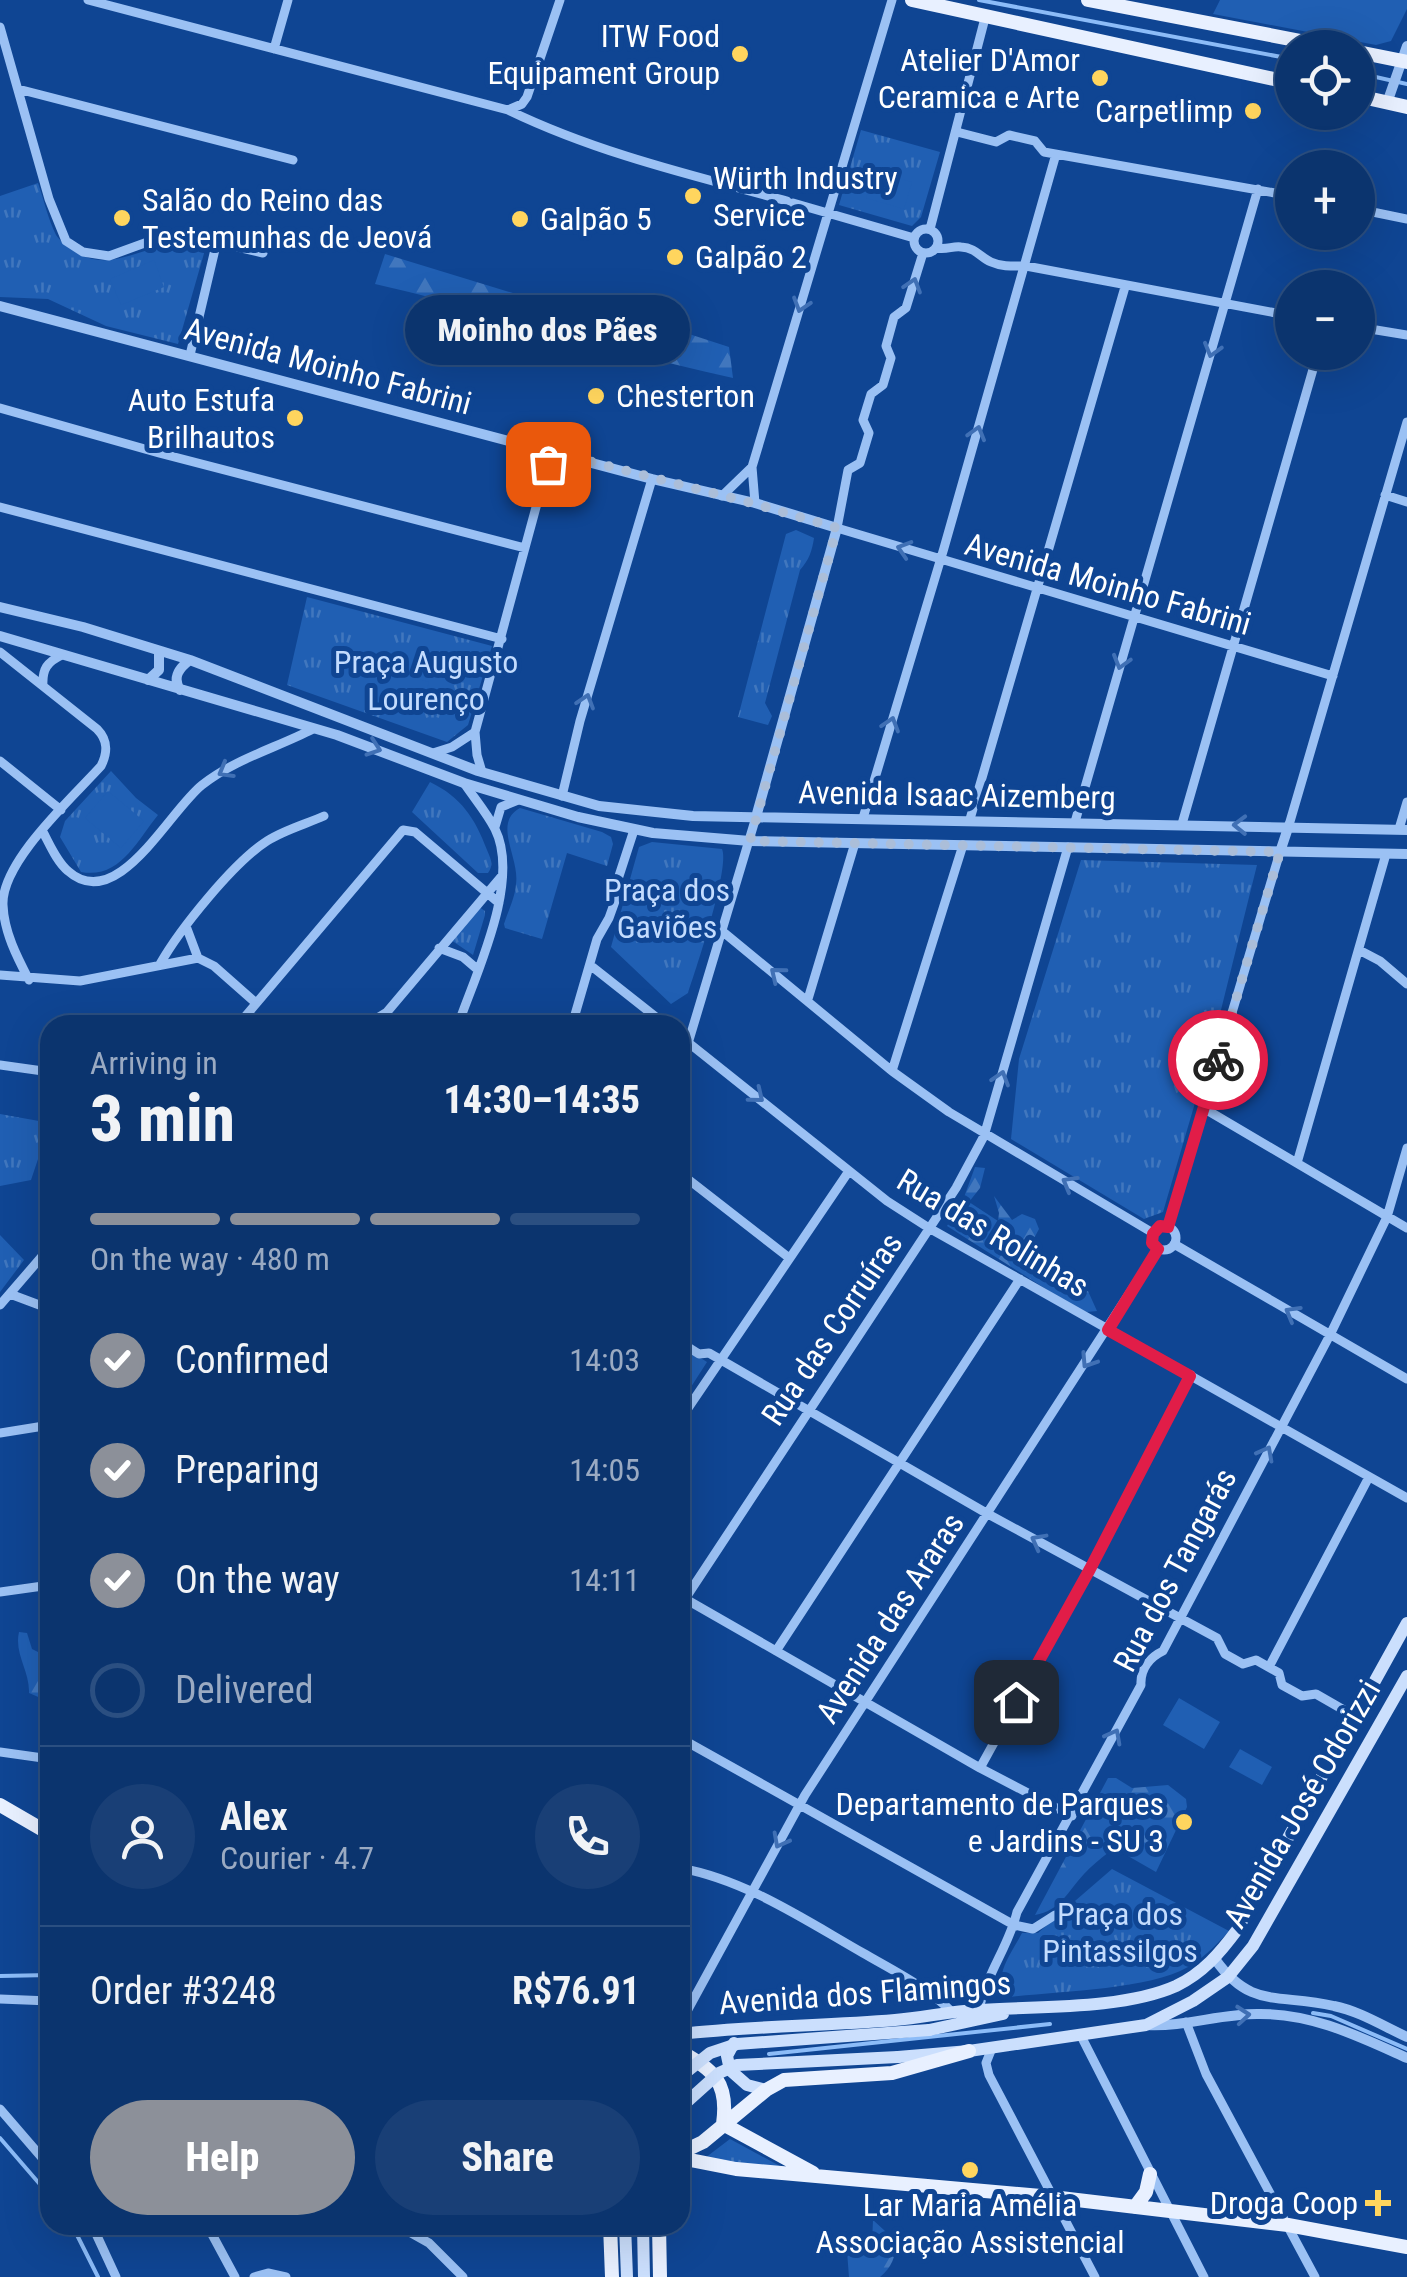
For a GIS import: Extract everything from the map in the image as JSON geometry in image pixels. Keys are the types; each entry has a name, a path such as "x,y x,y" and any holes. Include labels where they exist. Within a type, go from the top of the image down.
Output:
{"main road":[{"path":"912,0 1275,79"},
{"path":"1088,0 1275,36"},
{"path":"1375,55 1403,60"},
{"path":"1375,97 1388,98 1407,107"},
{"name":"Avenida José Odorizzi","path":"1218,1956 1237,1930 1407,1623"},
{"name":"Avenida José Odorizzi","path":"690,2099 719,2073 737,2065 992,2048 1146,2025 1193,2001 1228,1977 1253,1946 1407,1676"},
{"path":"0,1805 40,1828"},
{"name":"Avenida dos Flamingos","path":"690,2033 1126,2000 1196,1974 1218,1956"},
{"path":"690,2069 710,2054 737,2044 929,2030 1015,2011"},
{"path":"754,2028 730,2048 727,2064 740,2080 766,2090"},
{"path":"690,2149 784,2080 892,2073 969,2051"},
{"path":"690,2058 720,2082 725,2101 723,2124"},
{"path":"723,2124 822,2178"},
{"path":"690,2158 736,2169 1052,2198 1314,2228 1407,2246"},
{"path":"1136,2207 1146,2192 1150,2174"},
{"path":"610,2235 612,2277"},
{"path":"625,2235 627,2277"},
{"path":"644,2235 644,2277"},
{"path":"659,2235 660,2277"}],"street":[{"path":"88,0 508,110 613,154 914,238"},
{"path":"274,49 288,0"},
{"path":"508,110 522,104 527,96 560,0"},
{"path":"755,504 752,467 892,0"},
{"path":"930,229 986,18"},
{"path":"0,27 59,230 74,248 108,256 181,234 263,253"},
{"path":"1388,98 1403,60"},
{"path":"18,89 293,160"},
{"path":"957,132 996,142 1009,136 1034,142 1044,152 1275,192"},
{"path":"862,818 1056,154"},
{"path":"1075,822 1258,189"},
{"path":"1375,212 1407,219"},
{"path":"914,238 922,229 930,229 938,237 936,248"},
{"path":"914,238 916,249 924,253 958,246 978,251 987,261 1004,266 1026,266 1275,313"},
{"path":"190,355 217,241"},
{"path":"690,1022 750,841 837,528 848,470 860,463 869,432 863,420 871,394 883,385 892,358 886,346 894,318 906,308 924,253"},
{"path":"970,819 1124,286"},
{"name":"Avenida Moinho Fabrini","path":"0,306 755,504 1333,676"},
{"path":"1375,330 1407,335"},
{"path":"1182,824 1313,370"},
{"path":"0,408 525,548"},
{"path":"1168,1227 1407,422"},
{"path":"482,772 476,756 475,732 551,452"},
{"path":"722,496 752,467"},
{"path":"562,796 580,721 652,479"},
{"path":"1385,495 1407,502"},
{"path":"0,507 502,639"},
{"name":"Avenida Isaac Aizemberg","path":"0,607 83,627 190,660 482,772 562,796 632,811 694,816 1403,829"},
{"name":"Avenida Isaac Aizemberg","path":"0,636 380,750 464,783 634,830 750,841 1407,854"},
{"path":"148,680 158,670 159,650"},
{"path":"0,652 96,728 106,743 101,766 3,876 2,907 7,931 29,980"},
{"path":"43,686 48,662 62,655"},
{"path":"180,690 176,682 178,671 190,660"},
{"path":"42,832 64,868 76,878 89,882 115,878 201,786 244,760 313,729"},
{"path":"433,752 452,747 475,732"},
{"path":"0,762 61,810"},
{"path":"464,783 495,830"},
{"path":"461,1015 499,903 504,865 495,830 496,817 502,807 521,799"},
{"path":"1403,829 1407,802"},
{"path":"160,964 186,926 257,849 280,834 324,816"},
{"path":"688,838 696,830 694,816"},
{"path":"575,1015 597,939 618,893 618,880 634,830"},
{"path":"246,1015 398,832 415,832 499,903"},
{"path":"808,999 855,843"},
{"path":"892,1071 963,845"},
{"name":"Rua das Corruíras","path":"690,1587 929,1228 984,1136 1068,847"},
{"path":"1298,1163 1386,854"},
{"path":"382,1015 502,878"},
{"path":"186,926 198,958"},
{"path":"722,931 892,1071 984,1136 1153,1234"},
{"path":"439,948 462,957 477,969"},
{"path":"1359,950 1380,961 1407,984"},
{"path":"0,975 80,982 198,958 214,966 256,1003"},
{"path":"590,965 653,1015"},
{"name":"Rua das Rolinhas","path":"690,1044 848,1171 929,1228 1407,1498"},
{"path":"0,1065 40,1071"},
{"path":"1205,1109 1407,1228"},
{"name":"Rua dos Tangarás","path":"979,2010 988,1976 1018,1912 1141,1685 1140,1677 1152,1656 1163,1651 1330,1335 1387,1217 1407,1148"},
{"path":"690,1405 848,1171"},
{"path":"690,1181 788,1257"},
{"path":"1160,1226 1168,1227 1176,1236 1174,1244 1165,1250 1158,1249 1152,1243 1153,1234 1160,1226"},
{"path":"1174,1244 1407,1379"},
{"name":"Avenida das Araras","path":"690,2006 799,1805 1158,1249"},
{"path":"0,1305 40,1259"},
{"path":"776,1651 1020,1279"},
{"path":"10,1294 40,1305"},
{"path":"690,1348 699,1354 709,1353 988,1514 1179,1616 1217,1638 1225,1654 1243,1664 1256,1660 1279,1673 1282,1685 1302,1696 1316,1694 1356,1716"},
{"path":"980,1768 1190,1376"},
{"path":"0,1433 40,1427"},
{"path":"1268,1667 1369,1477"},
{"path":"0,1592 40,1586"},
{"path":"690,1602 980,1768 1072,1816"},
{"path":"690,1744 1014,1925 1034,1929 1055,1915"},
{"path":"0,1752 40,1758"},
{"path":"690,1870 720,1877 752,1892 914,1982 954,2013"},
{"path":"1218,1956 1228,1977 1252,1994 1336,2006 1407,2037"},
{"path":"0,1999 40,2002"},
{"path":"1146,2025 1256,2014 1318,2020 1407,2058"},
{"path":"1186,2022 1206,2074 1315,2277"},
{"path":"1080,2034 1204,2277"},
{"path":"992,2048 986,2063 989,2075 1095,2277"},
{"path":"0,2108 40,2154"},
{"path":"1309,2265 1307,2250 1314,2228"},
{"path":"97,2235 116,2277"},
{"path":"212,2235 235,2277"},
{"path":"416,2235 429,2242 463,2277"},
{"path":"254,2277 268,2273 286,2277"}],"green space":[{"path":"1220,0 1407,0 1407,9 1391,41 1376,45 1375,30 1297,30 1213,14"},
{"path":"861,130 940,152 921,217 912,226 839,205"},
{"path":"873,172 912,182 904,209 866,198"},
{"path":"38,183 56,235 89,258 122,258 172,244 205,250 178,344 106,326 48,299 0,297 0,196"},
{"path":"385,254 601,320 631,325 643,319 729,347 733,378 375,284"},
{"path":"154,260 164,287 121,305 110,279"},
{"path":"796,530 814,538 810,555 800,570 765,703 772,716 768,725 738,717 786,534"},
{"name":"Praça Augusto Lourenço","path":"307,597 492,646 468,725 447,742 287,685"},
{"path":"382,668 429,682 420,711 373,696"},
{"path":"111,771 158,815 117,864 95,873 81,872 60,837 65,821"},
{"path":"430,782 450,794 472,818 491,859 488,873 478,873 412,812"},
{"path":"108,791 144,821 121,848 85,818"},
{"path":"520,808 602,832 611,837 613,844 607,866 567,853 542,939 505,928 504,924 516,884 508,823"},
{"name":"Praça dos Gaviões","path":"652,842 722,849 717,897 692,981 688,993 671,1004 611,947 639,847"},
{"path":"1081,860 1257,865 1214,1038 1163,1212 1144,1219 1011,1139 1019,1059"},
{"path":"479,907 485,915 473,955 451,940"},
{"path":"0,1114 40,1121 40,1153 31,1180 0,1186"},
{"path":"975,1167 985,1168 980,1188 969,1202 998,1221 994,1196 1012,1220 1022,1214 1035,1219 1039,1229 1031,1244 1083,1280 1097,1311 1087,1312 1068,1303 947,1226 963,1200"},
{"path":"0,1235 24,1260 0,1292"},
{"path":"690,1351 707,1362 690,1388"},
{"path":"19,1632 27,1633 32,1649 40,1653 40,1698 29,1693"},
{"path":"1179,1698 1220,1722 1204,1749 1163,1725"},
{"path":"1240,1749 1272,1767 1262,1785 1229,1767"},
{"path":"1108,1778 1116,1778 1132,1788 1168,1785 1186,1799 1187,1807 1156,1872 1121,1852 1109,1852 1057,1905 1035,1915"},
{"name":"Praça dos Pintassilgos","path":"1112,1869 1229,1931 1199,1959 1171,1975 1127,1985 1010,1997 1004,1990 1002,1975 1022,1933 1038,1933"},
{"path":"730,2139 789,2171 705,2158"},
{"path":"873,2220 897,2242 892,2261 880,2277 849,2277 846,2238 872,2245"}],"waterway":[{"path":"979,0 1275,56"},
{"path":"1375,77 1407,84"},
{"path":"0,1976 40,1975"},
{"path":"1313,2013 1331,2016 1407,2049"},
{"path":"769,2054 1050,2024"},
{"path":"0,2138 40,2184"},
{"path":"77,2235 98,2277"}],"way so far":[{"path":"548,464 551,452 565,455 837,528 750,841 1280,852 1218,1060"}],"place":[{"name":"ITW Food Equipament Group","path":"740,54"},
{"name":"Atelier D'Amor Ceramica e Arte","path":"1100,78"},
{"name":"Carpetlimp","path":"1253,111"},
{"name":"Würth Industry Service","path":"693,196"},
{"name":"Salão do Reino das Testemunhas de Jeová","path":"122,218"},
{"name":"Galpão 5","path":"520,219"},
{"name":"Galpão 2","path":"675,257"},
{"name":"Chesterton","path":"596,396"},
{"name":"Auto Estufa Brilhautos","path":"295,418"},
{"name":"Moinho dos Pães","path":"548,464"},
{"name":"Departamento de Parques e Jardins - SU 3","path":"1184,1822"},
{"name":"Lar Maria Amélia Associação Assistencial","path":"970,2170"},
{"name":"Droga Coop","path":"1378,2203"}],"route":[{"path":"1016,1702 1190,1376 1108,1330 1158,1249 1152,1243 1153,1234 1160,1226 1168,1227 1218,1060"}]}
